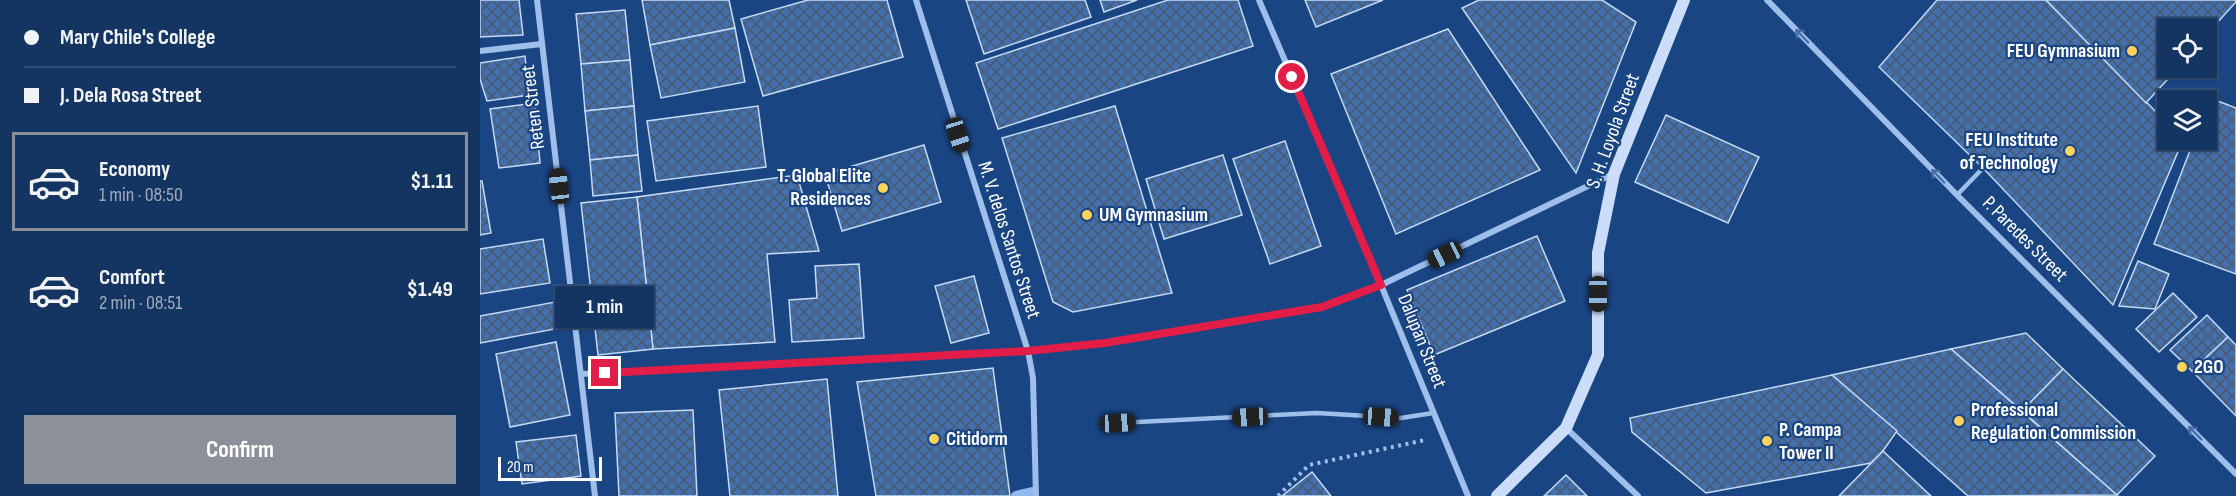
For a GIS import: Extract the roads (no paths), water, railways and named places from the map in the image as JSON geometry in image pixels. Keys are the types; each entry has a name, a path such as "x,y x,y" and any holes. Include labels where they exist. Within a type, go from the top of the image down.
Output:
{"street":[{"name":"Reten Street","path":"537,0 595,496"},
{"name":"M. V. delos Santos Street","path":"916,0 1028,351 1033,378 1036,496"},
{"name":"Dalupan Street","path":"1260,0 1468,496"},
{"name":"S. H. Loyola Street","path":"1497,496 1566,428 1598,355 1598,253 1614,174 1684,0"},
{"name":"P. Paredes Street","path":"1767,0 1957,195 2236,474"},
{"path":"480,51 542,44"},
{"path":"582,374 1028,351 1105,343 1322,307 1381,285 1614,174"},
{"path":"1566,428 1638,496"}],"lane":[{"path":"1957,195 1983,168"},
{"path":"1118,423 1317,413 1401,418 1433,413"}],"waterway":[{"path":"1016,496 1032,492"}],"place":[{"name":"FEU Gymnasium","path":"2132,51"},
{"name":"FEU Institute of Technology","path":"2070,151"},
{"name":"T. Global Elite Residences","path":"883,188"},
{"name":"UM Gymnasium","path":"1087,215"},
{"name":"2GO","path":"2182,367"},
{"name":"Professional Regulation Commission","path":"1959,421"},
{"name":"Citidorm","path":"934,439"},
{"name":"P. Campa Tower II","path":"1767,441"}]}
